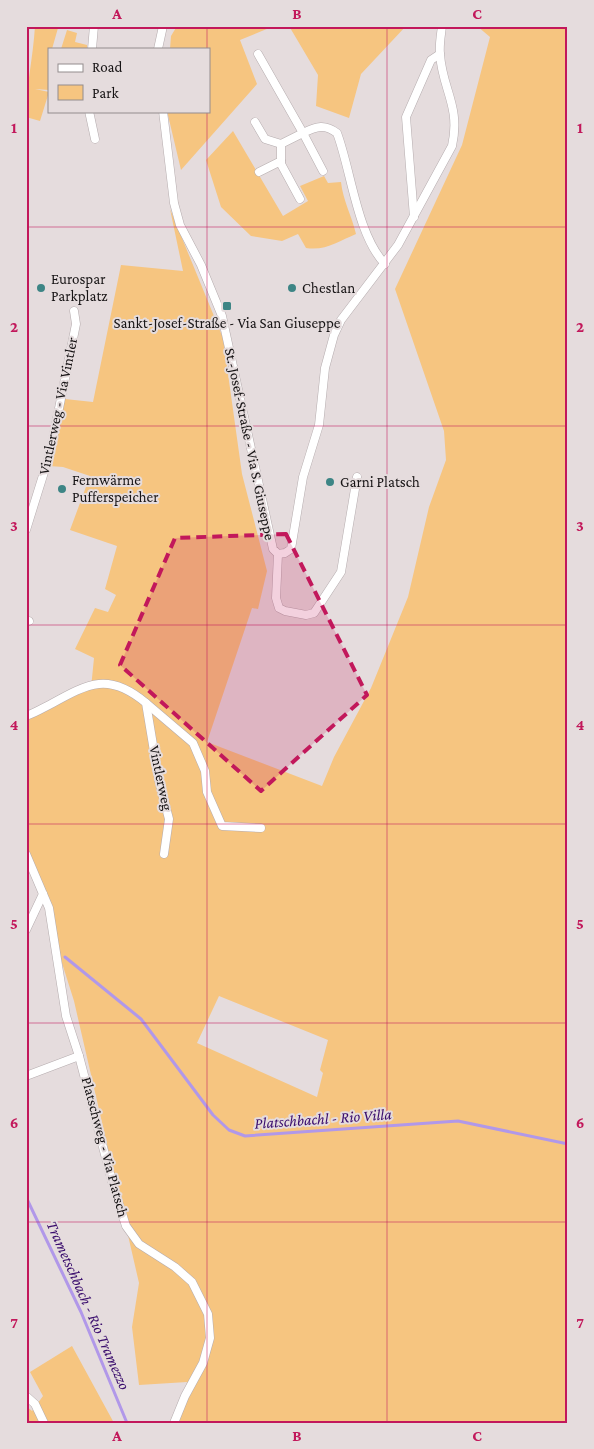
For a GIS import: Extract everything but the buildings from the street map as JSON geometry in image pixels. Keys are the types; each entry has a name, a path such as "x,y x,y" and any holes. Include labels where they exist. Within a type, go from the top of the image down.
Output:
{"street":[{"path":"92,48 94,26"},
{"path":"158,48 163,26"},
{"name":"St.-Josef-Straße - Via S. Giuseppe","path":"163,112 174,202 180,225 201,265 222,316 273,549 278,554 286,553 291,549 303,477 319,425 325,368 334,335 341,320 385,264 414,217 452,146 455,112 440,54 442,26"},
{"path":"258,54 323,171"},
{"path":"414,217 406,116 431,60 440,54"},
{"path":"89,112 95,139"},
{"path":"256,122 265,139 281,144 316,127 328,126 337,133 346,170 364,225 377,256 385,264"},
{"path":"281,144 281,161 300,199"},
{"path":"259,172 281,161"},
{"name":"Vintlerweg - Via Vintler","path":"26,530 50,453 75,332 76,316 74,311"},
{"path":"278,554 276,598 279,608 306,616 314,613 341,572 357,477"},
{"name":"Vintlerweg","path":"26,716 80,688 104,682 126,688 193,743 205,770 207,792 222,826 261,828"},
{"name":"Vintlerweg","path":"146,703 159,781 169,818 164,854"},
{"name":"Platschweg - Via Platsch","path":"26,854 49,908 63,1004 80,1056 113,1185 126,1226 139,1244 175,1267 192,1282 208,1314 210,1338 203,1363 182,1403 174,1423"},
{"path":"26,930 44,894"},
{"path":"26,1076 80,1056"},
{"path":"26,1396 35,1404 44,1423"}],"highlighted area":[{"path":"286,534 367,695 261,791 120,665 175,538"}],"green space":[{"path":"35,26 58,28 52,48 48,48 48,90 35,89 48,92 40,121 26,117"},
{"path":"177,26 274,26 240,40 257,84 181,170 167,112 210,112 210,48 170,48 171,36"},
{"path":"289,26 406,26 361,74 349,118 316,106 318,75"},
{"path":"477,26 568,26 568,1423 179,1423 187,1382 139,1385 132,1327 139,1283 74,1001 26,849 26,720 91,688 94,658 75,649 95,608 108,612 116,595 105,589 117,546 70,530 90,476 63,467 49,466 65,399 93,402 121,265 183,271 170,209 223,338 242,474 267,571 258,609 252,608 207,742 322,786 334,757 371,688 408,597 429,507 446,460 444,431 395,289 462,145 490,37","holes":["219,996 328,1040 320,1070 323,1073 317,1097 197,1043"]},
{"path":"67,30 77,33 75,42 87,45 87,48 61,48"},
{"path":"233,131 283,216 308,201 300,186 324,176 328,183 341,182 356,234 332,245 313,249 306,248 298,234 282,241 251,236 221,207 206,160"},
{"path":"72,1346 114,1423 26,1423 26,1406 32,1411 43,1396 30,1372"}],"waterway":[{"name":"Platschbachl - Rio Villa","path":"65,957 141,1019 213,1115 229,1130 245,1136 458,1121 568,1144"},
{"name":"Trametschbach - Rio Tramezzo","path":"26,1197 81,1312 127,1423"}],"place":[{"name":"Eurospar Parkplatz","path":"41,288"},
{"name":"Chestlan","path":"292,288"},
{"name":"Sankt-Josef-Straße - Via San Giuseppe","path":"227,306"},
{"name":"Garni Platsch","path":"330,482"},
{"name":"Fernwärme Pufferspeicher","path":"62,489"}]}
